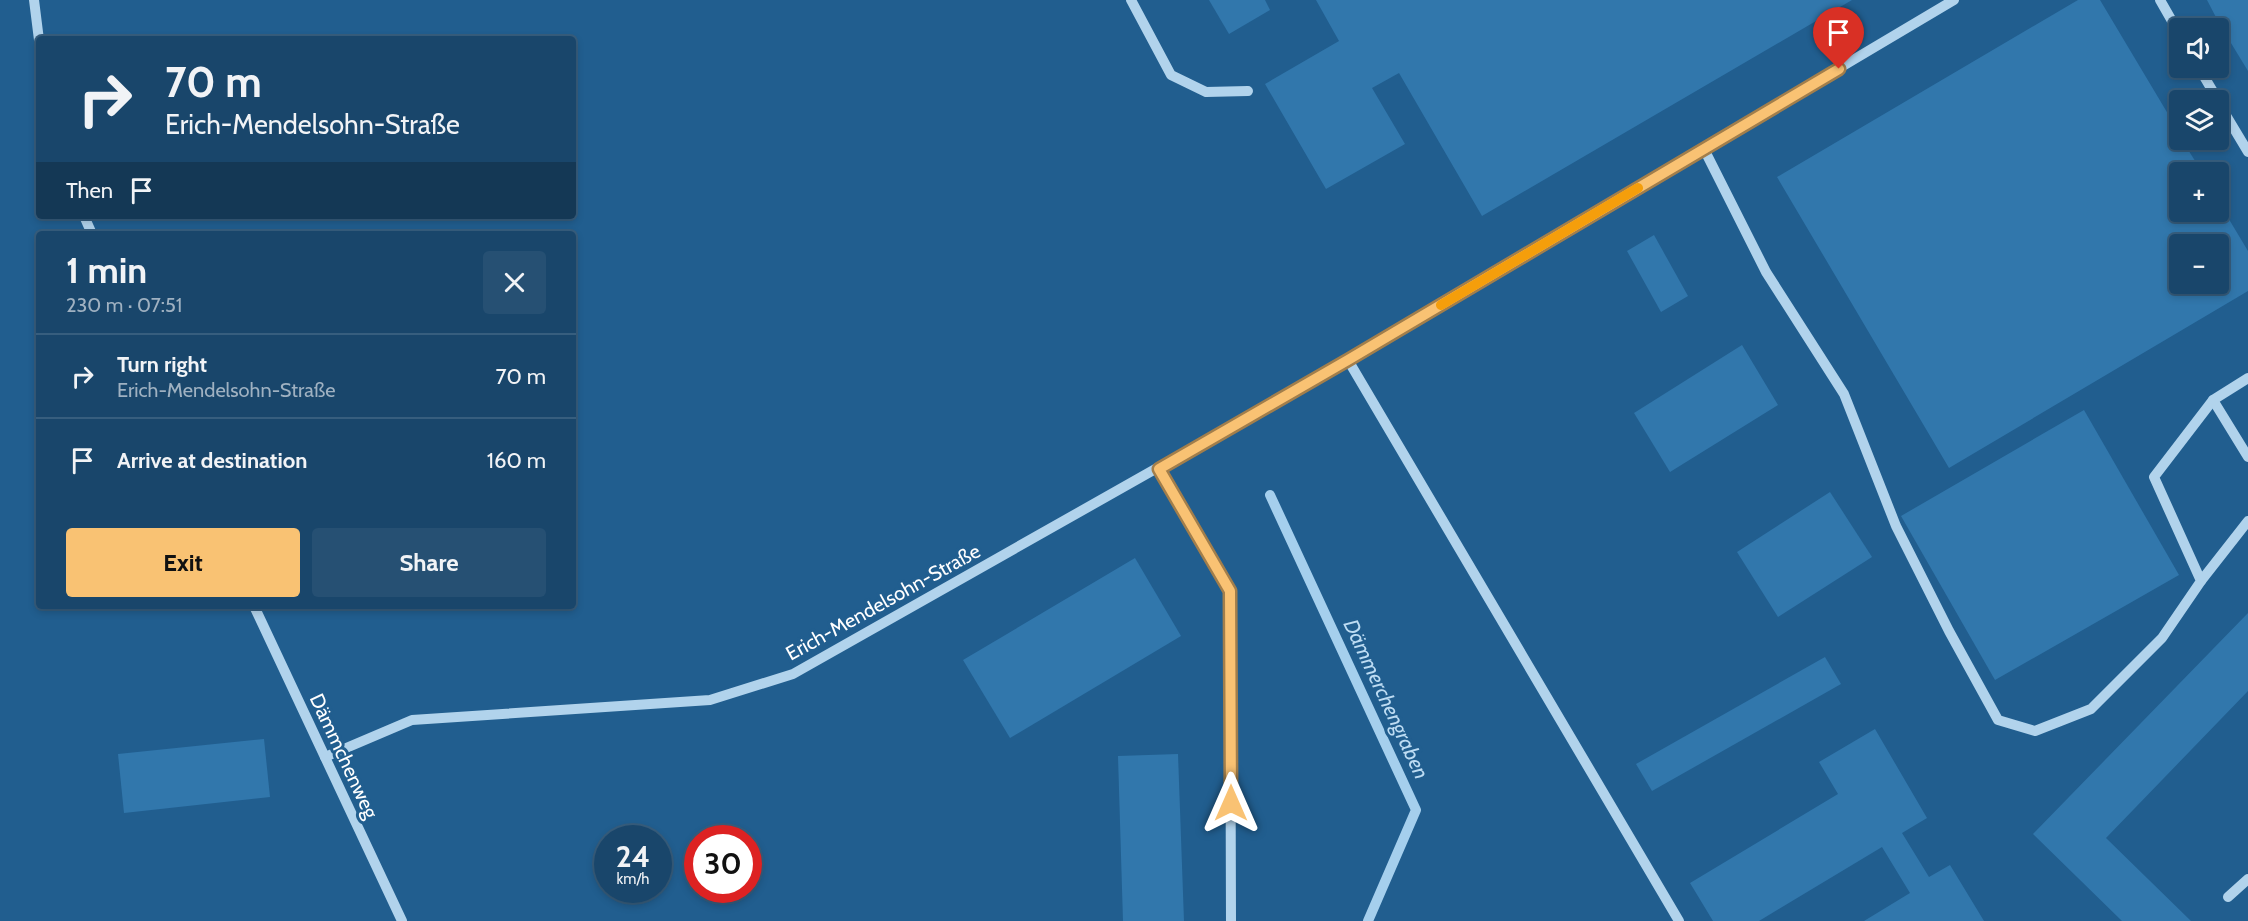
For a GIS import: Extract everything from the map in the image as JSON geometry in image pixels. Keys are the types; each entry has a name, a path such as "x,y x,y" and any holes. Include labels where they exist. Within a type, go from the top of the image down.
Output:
{"street":[{"path":"34,0 38,36"},
{"path":"1131,0 1171,75 1206,92 1248,91"},
{"name":"Erich-Mendelsohn-Straße","path":"325,757 412,720 710,700 793,674 1159,469 1348,360 1954,0"},
{"path":"2160,0 2171,18"},
{"path":"2229,120 2248,152"},
{"path":"1704,149 1766,272 1844,394 1896,526 1948,631 1998,720 2035,731 2091,709 2162,638 2201,581 2248,521"},
{"path":"1348,360 1679,921"},
{"path":"2201,581 2154,477 2213,400 2248,378"},
{"path":"2213,400 2248,457"},
{"path":"1159,469 1230,591 1231,921"},
{"name":"Dämmchenweg","path":"255,609 402,921"},
{"path":"2228,897 2248,879"}],"building":[{"path":"1209,0 1265,0 1270,10 1229,34"},
{"path":"1316,0 1852,0 1482,216 1399,73 1372,88 1405,144 1326,189 1265,84 1339,41"},
{"path":"2078,0 2100,0 2169,116 2169,150 2188,150 2196,162 2169,162 2169,222 2229,222 2229,219 2248,251 2248,291 1949,468 1777,177"},
{"path":"2207,0 2248,0 2248,71 2229,40 2229,18 2216,18"},
{"path":"1654,235 1688,296 1661,312 1627,251"},
{"path":"1742,345 1778,405 1670,472 1634,413"},
{"path":"2084,410 2179,575 1995,680 1901,516"},
{"path":"1830,492 1872,557 1778,617 1737,552"},
{"path":"1135,558 1181,636 1010,738 963,660"},
{"path":"2248,613 2248,691 2106,838 2191,921 2122,921 2033,834"},
{"path":"1825,657 1841,684 1652,791 1636,764"},
{"path":"1875,729 1927,818 1902,833 1929,877 1950,865 1984,921 1864,921 1910,893 1882,847 1759,921 1713,921 1690,883 1838,794 1819,762"},
{"path":"264,739 270,797 124,813 118,754"},
{"path":"1178,754 1184,921 1123,921 1118,756"}],"waterway":[{"name":"Dämmerchengraben","path":"1270,495 1416,810 1368,921"}],"slow traffic":[{"path":"1441,305 1638,188"}],"route":[{"path":"1231,803 1230,591 1159,469 1348,360 1839,69"}]}
